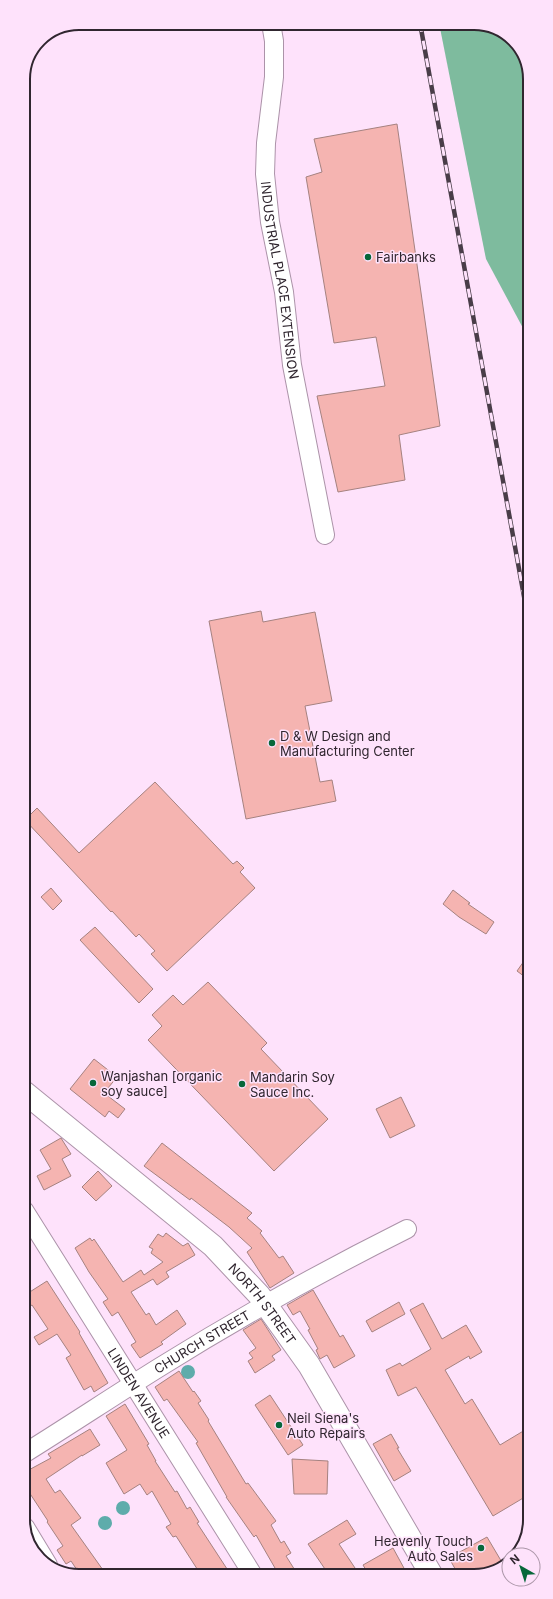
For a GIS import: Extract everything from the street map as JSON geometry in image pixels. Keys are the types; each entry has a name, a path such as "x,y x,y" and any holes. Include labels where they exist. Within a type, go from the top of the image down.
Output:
{"main road":[{"name":"NORTH STREET","path":"30,1097 213,1246 267,1304 309,1365 428,1569"}],"street":[{"name":"INDUSTRIAL PLACE EXTENSION","path":"272,30 274,41 274,77 266,143 265,174 270,222 284,292 292,365 325,535"},
{"name":"LINDEN AVENUE","path":"30,1220 249,1569"},
{"name":"CHURCH STREET","path":"30,1450 160,1367 267,1304 341,1262 407,1229"}],"shaded area":[{"path":"440,30 477,30 490,33 504,40 515,52 523,73 523,328 486,259"},
{"path":"185,1365 191,1365 195,1369 195,1375 191,1379 185,1379 181,1375 181,1369"},
{"path":"120,1501 126,1501 130,1505 130,1511 126,1515 120,1515 116,1511 116,1505"},
{"path":"102,1516 108,1516 112,1520 112,1526 108,1530 102,1530 98,1526 98,1520"}],"building":[{"name":"Fairbanks","path":"397,124 440,426 399,435 405,480 338,492 317,396 385,386 376,337 334,343 306,177 322,172 314,139"},
{"name":"D & W Design and Manufacturing Center","path":"261,611 263,622 315,612 332,701 305,706 320,782 332,780 336,801 246,819 209,621"},
{"path":"155,782 233,864 237,861 244,868 240,872 255,888 167,971 151,954 155,951 139,934 136,937 112,911 111,912 30,825 30,815 37,808 79,853"},
{"path":"51,888 62,901 53,910 41,897"},
{"path":"453,890 470,903 468,904 494,922 486,934 459,917 443,904"},
{"path":"95,927 153,989 139,1003 80,940"},
{"path":"523,962 523,976 517,971"},
{"name":"Mandarin Soy Sauce Inc.","path":"208,982 267,1043 261,1049 328,1119 274,1171 148,1040 162,1026 152,1015 173,995 183,1005"},
{"name":"Wanjashan [organic soy sauce]","path":"94,1059 117,1077 104,1093 125,1109 118,1118 109,1111 105,1117 70,1089"},
{"path":"401,1097 415,1126 390,1138 376,1109"},
{"path":"61,1138 71,1154 62,1159 71,1176 44,1190 37,1176 51,1169 40,1150"},
{"path":"162,1143 252,1213 247,1218 262,1231 260,1233 279,1258 283,1256 294,1273 270,1288 247,1252 252,1248 229,1227 191,1198 190,1200 144,1166"},
{"path":"98,1171 112,1186 96,1201 82,1187"},
{"path":"166,1233 183,1246 188,1243 195,1255 166,1272 169,1277 157,1285 153,1279 131,1292 146,1315 149,1313 156,1325 177,1310 186,1324 161,1342 163,1344 140,1358 131,1345 136,1342 118,1312 112,1316 103,1302 108,1299 89,1272 75,1248 90,1238 92,1241 94,1239 123,1282 141,1270 144,1275 163,1262 151,1253 153,1249 149,1247 158,1234 163,1237"},
{"path":"47,1281 80,1332 79,1333 108,1383 94,1392 91,1386 84,1390 66,1358 71,1355 57,1334 39,1345 34,1337 48,1329 32,1305 30,1306 30,1292"},
{"path":"313,1290 340,1337 343,1335 355,1356 334,1368 327,1355 320,1359 316,1350 318,1349 308,1330 310,1329 300,1311 293,1315 287,1305"},
{"path":"399,1302 405,1314 372,1332 366,1321"},
{"path":"423,1303 442,1339 466,1325 482,1352 470,1359 469,1356 445,1370 465,1404 472,1399 500,1445 523,1431 523,1498 493,1516 416,1387 398,1396 386,1370 400,1363 402,1366 431,1349 410,1310"},
{"path":"261,1319 281,1350 272,1356 275,1360 255,1373 248,1361 253,1358 249,1353 256,1348 243,1330"},
{"path":"179,1371 201,1401 198,1403 246,1484 248,1483 276,1521 271,1525 281,1543 284,1541 291,1553 286,1556 294,1569 276,1569 256,1535 254,1537 226,1497 196,1443 198,1442 167,1399 164,1401 155,1387"},
{"name":"Neil Siena's Auto Repairs","path":"270,1395 303,1445 288,1455 255,1405"},
{"path":"125,1404 149,1444 147,1445 155,1461 175,1492 177,1491 187,1509 190,1507 199,1522 197,1523 227,1569 197,1569 176,1536 173,1537 166,1527 171,1524 152,1491 147,1495 140,1484 124,1494 106,1463 127,1450 106,1416"},
{"path":"90,1429 100,1445 46,1479 55,1493 60,1490 81,1518 71,1525 102,1569 76,1569 71,1561 66,1564 57,1550 63,1546 30,1494 30,1469 51,1458 48,1454"},
{"path":"391,1434 399,1448 397,1448 411,1471 394,1481 373,1444"},
{"path":"292,1459 328,1461 327,1494 294,1494"},
{"path":"347,1520 356,1534 339,1544 355,1568 325,1569 308,1544"},
{"name":"Heavenly Touch Auto Sales","path":"487,1537 501,1561 496,1564 480,1569 455,1569 449,1558"},
{"path":"393,1548 404,1569 365,1569 363,1565"}],"railway":[{"path":"421,30 523,591"}],"place":[{"name":"Fairbanks","path":"368,257"},
{"name":"D & W Design and Manufacturing Center","path":"272,743"},
{"name":"Wanjashan [organic soy sauce]","path":"93,1083"},
{"name":"Mandarin Soy Sauce Inc.","path":"242,1084"},
{"name":"Neil Siena's Auto Repairs","path":"279,1425"},
{"name":"Heavenly Touch Auto Sales","path":"481,1548"}]}
